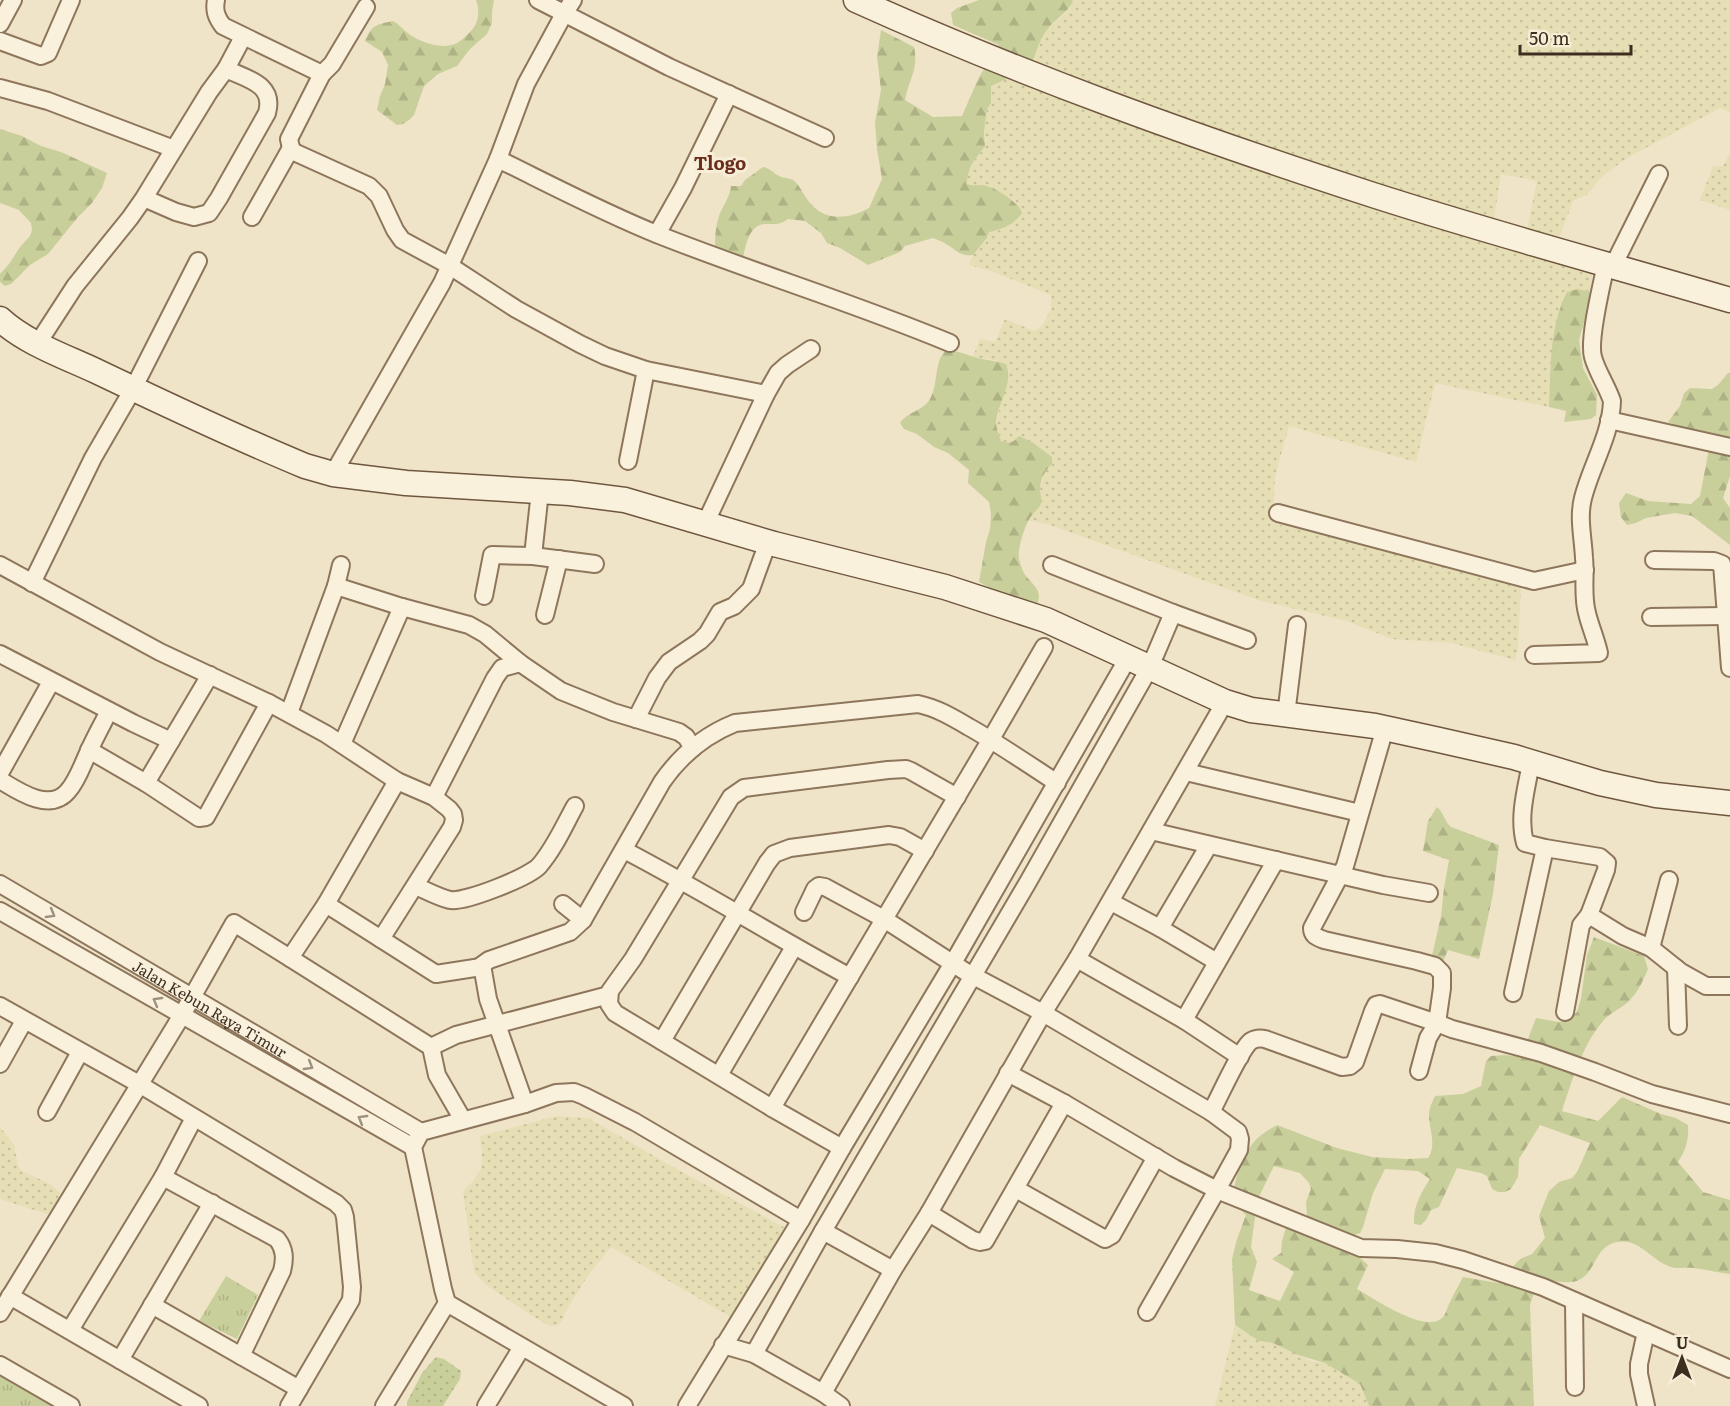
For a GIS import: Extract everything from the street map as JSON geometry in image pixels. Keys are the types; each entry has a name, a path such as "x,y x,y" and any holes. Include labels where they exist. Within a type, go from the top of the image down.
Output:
{"street":[{"path":"0,24 13,0"},
{"path":"0,41 45,56 71,0"},
{"path":"216,0 215,8 223,26 322,74"},
{"path":"538,0 568,7 669,67 825,138"},
{"path":"856,0 1002,61 1164,124 1374,195 1730,300"},
{"path":"366,7 332,64 322,74 290,139 294,152 369,186 379,196 402,240 450,266 516,309 561,334 605,356 646,370 766,394"},
{"path":"333,474 442,283 498,159 526,84 568,7"},
{"path":"38,343 75,286 144,198 209,92 226,69 243,37"},
{"path":"144,198 194,217 209,213 219,198 267,113 269,105 269,98 263,88 226,69"},
{"path":"0,88 48,101 174,149"},
{"path":"657,234 684,188 729,93"},
{"path":"252,218 291,148"},
{"path":"498,159 657,234 740,266 893,319 950,343"},
{"path":"1534,655 1599,653 1587,613 1584,589 1582,505 1609,420 1612,401 1592,351 1599,298 1610,265 1659,174"},
{"path":"32,583 93,458 133,389 198,261"},
{"path":"0,319 11,330 133,389 285,458 333,474 406,483 570,493 625,500 768,542 945,587 1046,620 1225,702 1251,710 1385,728 1514,757 1600,783 1656,795 1730,802"},
{"path":"705,524 778,373 811,349"},
{"path":"628,461 646,370"},
{"path":"1609,420 1730,447"},
{"path":"533,556 540,491"},
{"path":"1278,513 1534,581 1585,570"},
{"path":"636,719 657,678 669,662 700,641 720,612 734,606 751,589 768,542"},
{"path":"484,596 492,555 533,556 595,564"},
{"path":"545,615 559,559"},
{"path":"1654,560 1714,561 1722,564 1730,668"},
{"path":"0,565 160,652 289,713 397,780 434,797 452,811 454,819 452,827 381,939"},
{"path":"289,713 336,586 341,565"},
{"path":"1052,565 1247,640"},
{"path":"336,586 469,625 485,634 520,663 561,691 584,702 679,732 686,737 693,748"},
{"path":"342,744 402,607"},
{"path":"754,1354 1150,667 1173,613"},
{"path":"1651,617 1725,616"},
{"path":"1286,715 1297,625"},
{"path":"772,1108 1044,647"},
{"path":"0,654 51,682 171,741"},
{"path":"687,1406 801,1220 953,963 1128,658"},
{"path":"434,797 495,678 502,668 520,663"},
{"path":"146,783 210,675"},
{"path":"0,773 51,682"},
{"path":"823,1393 1225,702"},
{"path":"89,750 146,783 199,818 206,817 268,703"},
{"path":"525,1104 488,999 483,963 570,932 583,920 673,766 718,730 735,723 918,704 938,709 991,739 1057,783"},
{"path":"0,780 35,799 54,800 65,795 70,790 109,711"},
{"path":"1385,728 1345,866 1312,928 1312,933 1324,940 1435,966 1442,973 1437,1023 1428,1038 1419,1071"},
{"path":"1531,764 1522,811 1522,830 1526,843 1600,857 1607,863 1589,915 1581,925 1565,1012"},
{"path":"842,1148 615,1013 609,1004 609,995 731,797 744,788 906,769 957,797"},
{"path":"1185,772 1360,813"},
{"path":"290,958 326,904 397,780"},
{"path":"416,886 452,901 481,894 520,879 538,868 575,806"},
{"path":"1151,831 1383,885 1430,893"},
{"path":"662,1041 770,858 779,851 890,835 900,837 924,851"},
{"path":"1160,928 1209,845"},
{"path":"1513,993 1545,848"},
{"path":"624,850 850,977"},
{"path":"1184,1020 1276,860"},
{"path":"1651,948 1669,880"},
{"name":"Jalan Kebun Raya Timur","path":"0,884 422,1132"},
{"path":"804,912 815,889 819,886 825,887 884,919 973,976 1043,1013 1211,1112 1233,1128 1240,1138 1239,1150 1147,1312"},
{"path":"1110,902 1217,962"},
{"path":"326,904 436,974 482,967"},
{"path":"563,904 583,920"},
{"name":"Jalan Kebun Raya Timur","path":"0,911 413,1148"},
{"path":"1589,915 1623,936 1651,948 1681,972 1706,986 1730,986"},
{"path":"0,1313 182,1015 234,923 431,1047 437,1075 463,1120"},
{"path":"719,1075 794,947"},
{"path":"1077,959 1184,1020 1240,1057"},
{"path":"1676,968 1678,1026"},
{"path":"431,1047 456,1035 609,995"},
{"path":"1211,1112 1249,1042 1255,1039 1265,1039 1342,1067 1350,1066 1356,1062 1372,1011 1376,1005 1380,1004 1452,1029 1541,1053 1652,1094 1730,1114"},
{"path":"0,1006 139,1084 336,1203 343,1210 352,1294 289,1406"},
{"path":"0,1064 24,1021"},
{"path":"47,1112 80,1052"},
{"path":"1008,1073 1217,1190 1361,1248 1435,1253 1543,1287 1730,1369"},
{"path":"624,1406 447,1303 413,1148 422,1132 525,1104 556,1093 574,1092 635,1122 801,1220"},
{"path":"929,1213 973,1240 982,1242 988,1238 1064,1103"},
{"path":"70,1330 163,1177 194,1118"},
{"path":"1016,1190 1105,1239 1112,1235 1156,1157"},
{"path":"163,1177 277,1239 283,1248 282,1271 241,1356"},
{"path":"120,1360 212,1203"},
{"path":"823,1231 893,1270"},
{"path":"10,1296 199,1406"},
{"path":"1574,1301 1575,1387"},
{"path":"384,1406 447,1303"},
{"path":"152,1305 299,1389"},
{"path":"1646,1332 1639,1364 1646,1406"},
{"path":"723,1345 754,1354 823,1393 841,1406"},
{"path":"486,1406 522,1347"},
{"path":"0,1365 67,1405"}],"shaded area":[{"path":"1073,0 1730,0 1730,112 1720,108 1627,158 1604,175 1586,195 1573,201 1560,236 1527,229 1537,181 1501,174 1491,238 1593,267 1590,292 1578,289 1560,307 1551,359 1549,407 1435,383 1416,462 1289,426 1275,476 1273,523 1521,584 1518,648 1515,660 1452,643 1392,639 1347,621 1261,601 1050,525 1028,520 1041,503 1040,485 1047,469 1052,464 1015,441 1008,443 1001,441 996,426 1009,371 1005,364 973,357 980,339 995,342 1005,319 1034,331 1042,326 1051,309 1051,295 989,270 969,265 973,255 987,239 989,232 1000,230 1018,219 1016,202 1000,192 980,185 967,184 972,163 981,152 986,140 984,132 987,109 991,103 991,86 1010,78 1047,29 1067,12"},
{"path":"1730,153 1730,210 1700,200 1713,166 1723,166"},
{"path":"557,1116 588,1118 784,1227 734,1319 611,1247 587,1277 558,1325 551,1326 537,1319 486,1285 474,1272 463,1191 481,1169 480,1136"},
{"path":"0,1127 14,1145 18,1166 22,1171 50,1184 60,1193 55,1209 47,1214 0,1199"},
{"path":"1235,1325 1259,1341 1273,1343 1311,1361 1325,1363 1360,1384 1369,1406 1215,1406"}],"green space":[{"path":"476,0 494,0 492,23 487,34 470,49 457,66 438,74 424,86 414,115 409,120 397,125 377,110 388,65 382,52 365,41 372,28 393,21 409,34 429,44 451,45 463,39 476,24 478,8"},
{"path":"979,0 1073,0 1068,9 1044,34 1031,67 991,86 991,103 987,109 984,132 985,146 971,167 967,184 987,186 1011,199 1022,213 1016,220 1003,228 989,232 973,255 962,254 933,238 905,246 900,252 868,265 827,243 821,233 805,221 788,219 755,228 745,247 743,258 715,247 720,213 731,186 741,186 745,180 763,167 779,176 793,180 820,212 835,217 852,215 869,208 882,179 875,122 881,90 877,57 881,30 914,47 914,68 905,100 933,117 962,116 979,77 999,45 953,25 951,13 957,8"},
{"path":"0,129 61,152 107,173 102,188 92,203 48,254 30,265 11,284 5,286 0,282 0,274 30,236 32,230 31,223 19,210 0,203"},
{"path":"1578,289 1590,292 1579,340 1583,368 1597,395 1596,415 1591,419 1564,422 1566,411 1549,407 1552,348 1561,305 1567,292"},
{"path":"947,349 1006,364 1007,386 996,422 1001,441 1011,442 1019,436 1032,442 1052,457 1052,464 1045,472 1041,482 1041,503 1028,521 1019,550 1023,570 1038,592 1037,604 992,589 979,582 990,529 989,502 968,483 969,470 948,453 934,447 917,434 904,429 900,423 930,399 940,360"},
{"path":"1730,373 1730,476 1723,498 1730,508 1730,545 1692,516 1675,513 1646,518 1627,525 1621,517 1619,503 1626,493 1648,501 1691,504 1700,496 1708,454 1707,437 1668,422 1680,406 1684,393 1690,388 1712,389"},
{"path":"1437,807 1451,827 1499,845 1493,894 1479,959 1448,950 1442,964 1432,956 1441,916 1449,860 1423,851 1428,821"},
{"path":"1594,937 1644,956 1648,969 1632,998 1603,1021 1595,1031 1578,1064 1562,1111 1598,1121 1622,1097 1688,1125 1686,1145 1678,1162 1703,1192 1730,1200 1730,1274 1669,1267 1637,1245 1617,1242 1604,1249 1585,1276 1579,1280 1566,1282 1538,1280 1530,1305 1534,1406 1369,1406 1360,1384 1325,1363 1298,1355 1273,1343 1259,1341 1235,1325 1232,1259 1246,1215 1232,1201 1241,1165 1255,1141 1277,1125 1337,1148 1372,1157 1428,1158 1432,1148 1429,1113 1435,1096 1463,1094 1481,1086 1486,1061 1491,1056 1521,1057 1536,1018 1559,1022 1577,1012 1587,955","holes":["1540,1125 1590,1143 1572,1178 1559,1182 1549,1191 1539,1216 1545,1238 1532,1254 1520,1259 1498,1283 1463,1277 1445,1315 1434,1322 1399,1313 1357,1289 1368,1265 1358,1256 1286,1228 1281,1253 1272,1259 1294,1272 1280,1301 1249,1290 1257,1262 1251,1247 1255,1217 1252,1211 1274,1166 1300,1173 1309,1183 1311,1189 1306,1202 1307,1217 1354,1235 1360,1233 1363,1227 1373,1193 1385,1169 1418,1171 1430,1179 1415,1211 1414,1224 1421,1225 1431,1210 1439,1207 1457,1168 1487,1176 1492,1189 1498,1192 1511,1189 1518,1177 1519,1159"]},
{"path":"226,1276 258,1295 237,1339 199,1321"},
{"path":"436,1357 444,1359 461,1371 460,1379 443,1406 407,1406 422,1373"},
{"path":"0,1374 51,1405 51,1406 0,1406"}],"district":[{"name":"Tlogo","path":"720,162"}]}
